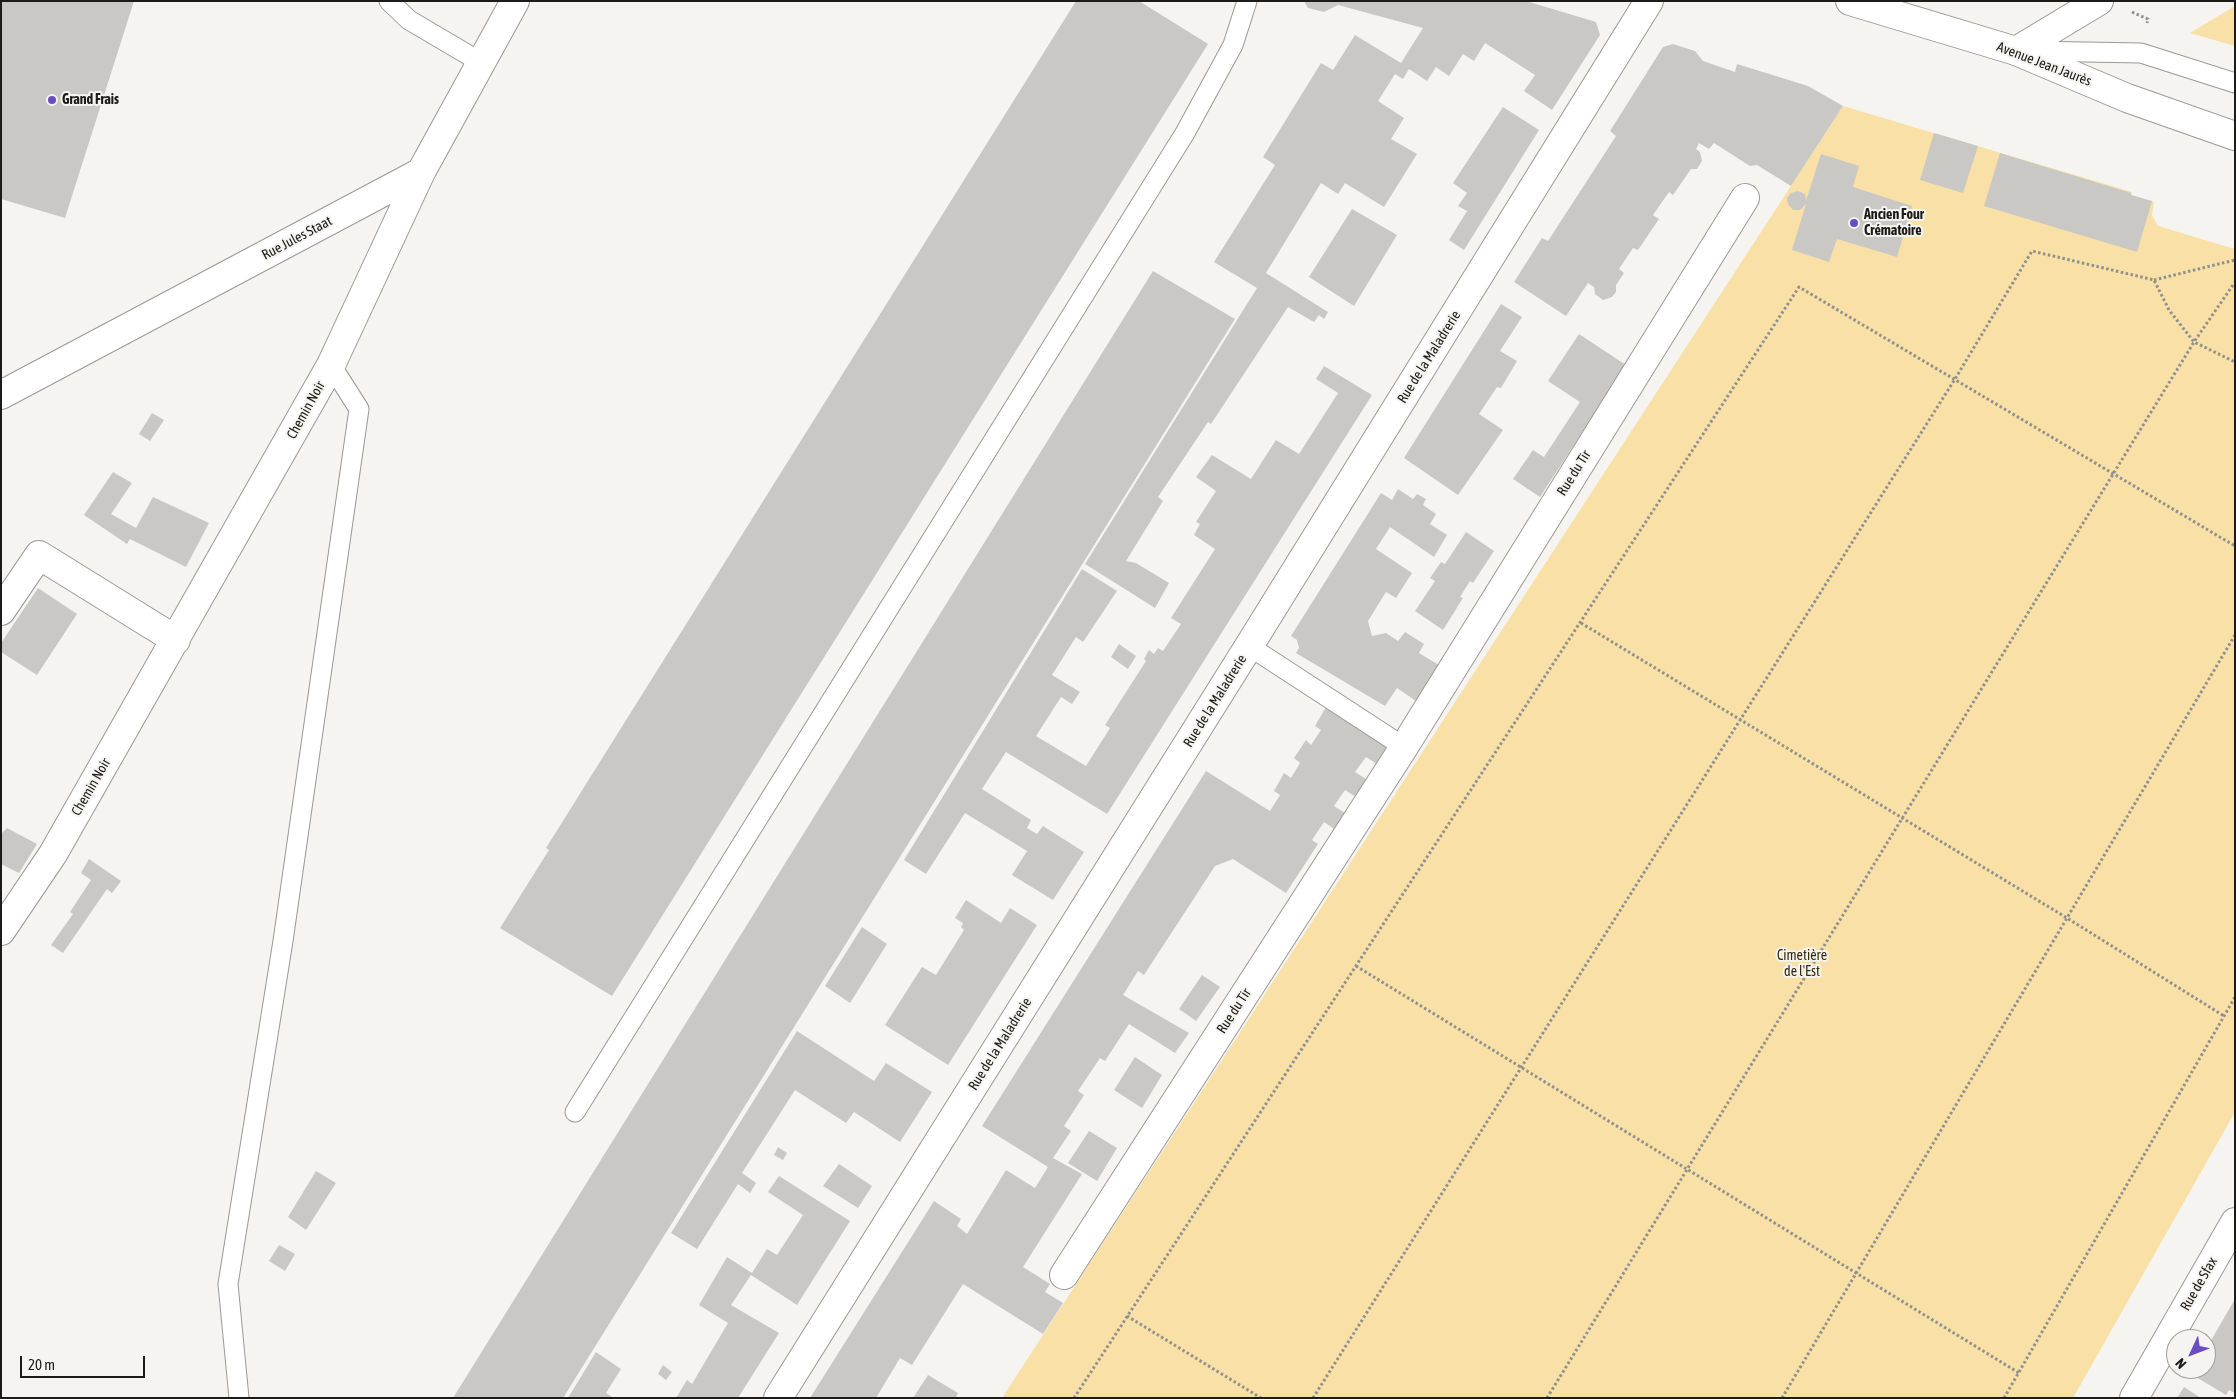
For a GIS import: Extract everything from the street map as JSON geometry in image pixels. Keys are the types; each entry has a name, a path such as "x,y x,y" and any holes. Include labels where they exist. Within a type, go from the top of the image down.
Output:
{"street":[{"path":"421,172 515,1"},
{"name":"Rue de la Maladrerie","path":"778,1398 1249,646 1649,1"},
{"name":"Avenue Jean Jaurès","path":"1850,1 2016,51 2127,98 2235,136"},
{"path":"2016,51 2099,1"},
{"name":"Chemin Noir","path":"1,931 53,854 331,365 421,172"},
{"name":"Rue Jules Staat","path":"1,395 421,172"},
{"name":"Rue du Tir","path":"1064,1275 1404,747 1745,198"},
{"path":"1,611 39,555 176,640"},
{"name":"Rue de Sfax","path":"2134,1398 2235,1222"}],"lane":[{"path":"389,1 410,20 482,63"},
{"path":"575,1112 1185,133 1232,45 1247,1"},
{"path":"2016,51 2141,53 2235,83"},
{"path":"239,1398 228,1284 283,941 359,409 331,365"},
{"path":"1249,646 1404,747"}],"path":[{"path":"1313,1398 1955,379 2032,251 2154,280 2235,260"},
{"path":"2154,280 2169,310 2194,342 2235,362"},
{"path":"1547,1398 2194,342 2235,282"},
{"path":"1074,1398 1799,287 2114,472 2235,546"},
{"path":"1581,622 2067,918 2224,1016"},
{"path":"1782,1398 2235,635"},
{"path":"1356,966 2019,1373"},
{"path":"2004,1398 2235,997"},
{"path":"1128,1316 1261,1398"}],"green space":[{"path":"2235,6 2235,46 2190,33"},
{"name":"Cimetière de l'Est","path":"1843,106 2132,192 2131,195 2154,202 2152,215 2158,226 2235,249 2235,1112 2073,1398 1002,1398"}],"building":[{"name":"Grand Frais","path":"1,1 134,1 65,218 1,199"},
{"path":"1076,1 1139,1 1208,44 612,996 500,928 549,850 546,848"},
{"path":"1304,1 1526,1 1596,22 1600,35 1552,110 1524,91 1535,75 1485,43 1474,61 1463,54 1449,76 1436,67 1427,81 1409,69 1403,79 1395,74 1378,101 1404,118 1391,139 1417,154 1384,207 1345,183 1338,194 1321,183 1266,273 1328,312 1324,319 1319,315 1314,322 1288,307 1211,424 1208,422 1158,497 1163,501 1126,561 1136,563 1169,583 1155,608 1085,564 1257,288 1214,262 1275,165 1263,157 1321,63 1333,70 1355,35 1401,63 1423,28 1338,5 1324,12 1308,8"},
{"path":"1673,44 1695,51 1703,61 1735,72 1737,64 1808,86 1843,106 1791,186 1757,165 1750,166 1714,143 1709,149 1699,143 1696,149 1700,152 1702,161 1697,169 1691,169 1673,195 1669,192 1653,215 1659,219 1638,250 1633,248 1619,269 1624,273 1616,285 1616,292 1612,297 1603,300 1595,294 1594,287 1588,283 1566,316 1514,282 1542,238 1548,241 1616,136 1610,131 1663,47"},
{"path":"1503,107 1539,130 1464,250 1449,240 1467,211 1458,206 1467,193 1453,183"},
{"path":"1934,133 1978,146 1963,193 1920,180"},
{"path":"2000,153 2152,201 2137,252 1984,206"},
{"name":"Ancien Four Crématoire","path":"1821,154 1859,166 1853,187 1912,206 1897,257 1837,239 1829,262 1792,250 1806,204 1800,210 1793,210 1788,204 1787,198 1791,193 1798,191 1805,194 1806,201"},
{"path":"1352,209 1397,235 1354,306 1309,277"},
{"path":"1153,271 1235,319 563,1398 453,1398"},
{"path":"1501,304 1522,317 1500,351 1517,361 1501,388 1497,387 1479,414 1503,430 1458,495 1404,458"},
{"path":"1579,334 1626,365 1540,497 1513,479 1533,450 1544,457 1580,402 1548,381"},
{"path":"1324,366 1372,395 1107,814 1006,752 982,789 1031,820 1027,828 1037,834 1043,826 1084,852 1053,900 1012,875 1027,851 965,813 926,874 904,860 1082,569 1117,591 1083,642 1076,637 1052,675 1080,692 1072,704 1061,697 1036,736 1086,766 1110,728 1105,725 1146,661 1144,659 1149,650 1154,654 1158,648 1163,651 1181,624 1171,618 1215,549 1194,535 1200,524 1196,522 1216,491 1196,477 1212,455 1251,479 1276,440 1299,454 1338,393 1316,379"},
{"path":"152,413 164,420 150,441 139,434"},
{"path":"113,472 132,483 111,514 136,528 153,497 209,523 186,567 130,539 127,544 84,515"},
{"path":"1398,489 1413,499 1417,494 1426,499 1423,505 1436,514 1430,524 1447,535 1434,557 1390,527 1376,549 1412,573 1396,598 1386,592 1368,621 1372,636 1386,633 1398,641 1405,632 1424,644 1419,653 1439,665 1416,701 1397,688 1385,706 1296,653 1299,648 1297,640 1291,636 1381,493 1392,500"},
{"path":"1466,532 1494,551 1473,583 1470,581 1460,597 1463,598 1443,630 1415,611 1435,581 1430,578 1441,562 1445,564"},
{"path":"38,588 77,614 37,675 1,652 1,643"},
{"path":"1119,644 1136,656 1128,669 1111,657"},
{"path":"1326,707 1387,747 1377,764 1366,757 1355,772 1366,779 1356,797 1345,790 1334,806 1345,813 1334,829 1324,822 1312,840 1318,844 1286,893 1233,859 1215,866 1144,975 1138,971 1123,995 1189,1033 1175,1053 1129,1024 1105,1061 1100,1058 1078,1091 1084,1095 1064,1126 1071,1131 1053,1158 1082,1174 1023,1267 1050,1284 1045,1292 1063,1303 1043,1334 963,1284 912,1365 900,1358 876,1398 810,1398 934,1201 961,1219 957,1226 967,1234 1006,1170 1035,1188 1048,1167 982,1126 1206,771 1270,811 1280,795 1274,791 1284,773 1291,778 1300,763 1294,758 1306,740 1311,745 1321,730 1315,726"},
{"path":"7,828 37,844 19,873 1,864 1,834"},
{"path":"89,859 121,881 112,893 107,889 63,953 51,945 73,914 70,912 91,880 81,873"},
{"path":"966,900 1001,923 1010,908 1037,925 948,1065 885,1025 922,967 936,975 964,930 961,927 963,923 955,918"},
{"path":"862,927 887,944 850,1003 825,986"},
{"path":"1202,975 1220,987 1196,1021 1179,1009"},
{"path":"797,1031 874,1081 886,1063 932,1092 900,1142 854,1112 846,1123 795,1090 742,1173 756,1183 750,1193 738,1184 697,1249 671,1233"},
{"path":"1135,1057 1162,1075 1142,1108 1114,1090"},
{"path":"1089,1131 1117,1148 1097,1181 1068,1163"},
{"path":"778,1147 787,1153 783,1160 774,1155"},
{"path":"839,1164 872,1186 858,1208 823,1186"},
{"path":"316,1171 336,1183 306,1230 288,1217"},
{"path":"779,1176 850,1221 797,1305 751,1275 731,1305 779,1333 738,1398 676,1398 687,1380 692,1384 728,1323 699,1305 727,1257 752,1273 767,1249 777,1255 803,1215 768,1192"},
{"path":"279,1245 295,1254 285,1271 269,1261"},
{"path":"2235,1299 2235,1393 2229,1390 2226,1395 2199,1379 2216,1379 2216,1332"},
{"path":"596,1352 621,1369 606,1393 614,1398 568,1398"},
{"path":"663,1365 672,1372 666,1380 658,1374"},
{"path":"928,1375 958,1393 956,1398 913,1398"},
{"path":"2184,1387 2201,1398 2177,1398"}],"place":[{"name":"Grand Frais","path":"52,100"},
{"name":"Ancien Four Crématoire","path":"1854,223"}]}
